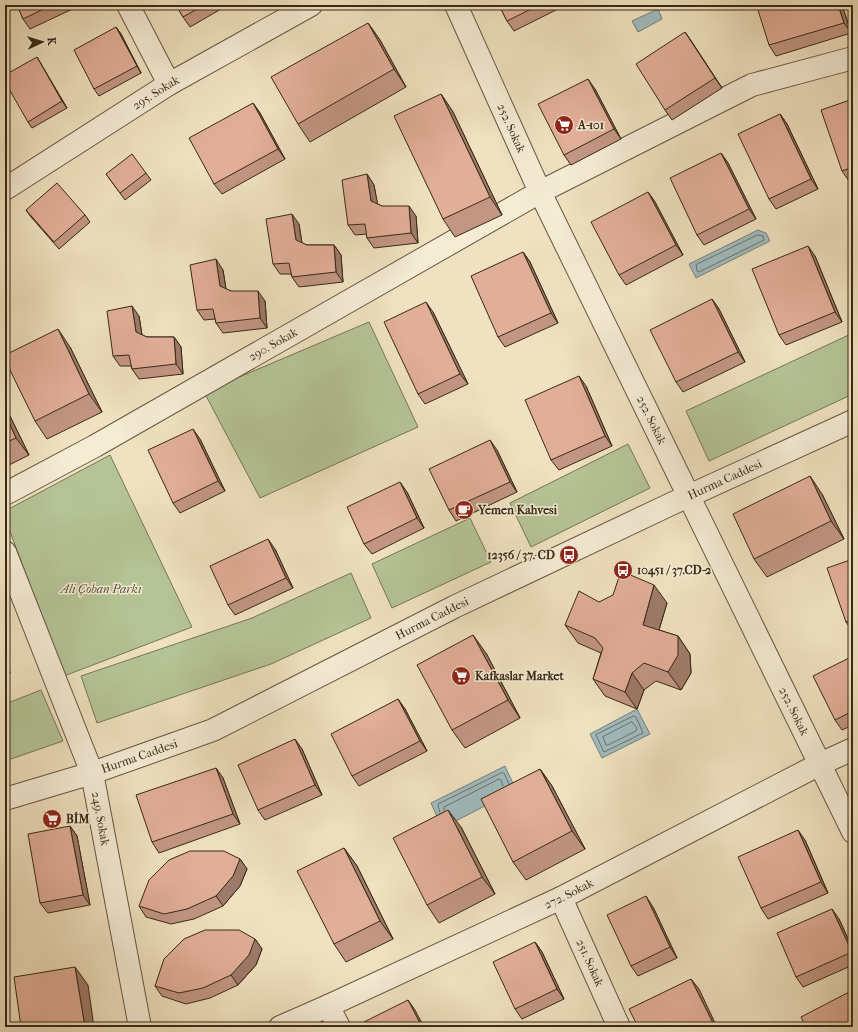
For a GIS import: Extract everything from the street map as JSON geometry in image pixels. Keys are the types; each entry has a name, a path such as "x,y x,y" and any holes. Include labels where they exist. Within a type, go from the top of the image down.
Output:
{"street":[{"path":"128,5 169,84"},
{"name":"295. Sokak","path":"5,188 169,84 311,5"},
{"name":"252. Sokak","path":"456,5 540,192 853,832"},
{"name":"290. Sokak","path":"5,494 95,446 540,192 752,85 853,58"},
{"name":"Hurma Caddesi","path":"5,799 92,773 213,730 454,607 689,496 853,421"},
{"name":"249. Sokak","path":"5,552 92,773 140,1027"},
{"name":"272. Sokak","path":"280,1027 561,898 820,764 853,749"},
{"name":"251. Sokak","path":"561,898 619,1027"},
{"path":"328,1006 339,1027"}],"green space":[{"path":"369,322 418,427 260,498 204,392"},
{"path":"853,333 853,394 709,461 686,411"},
{"path":"628,444 650,488 531,547 510,503"},
{"name":"Ali Çoban Parkı","path":"110,455 192,627 64,676 5,518 5,511"},
{"path":"470,518 491,562 392,608 372,564"},
{"path":"351,573 371,618 271,664 97,723 81,676 252,618"},
{"path":"41,690 63,741 5,761 5,704"}],"water":[{"path":"658,9 662,19 638,32 632,21"},
{"path":"758,230 766,233 770,241 696,278 689,264"},
{"path":"637,709 650,734 602,758 590,734"},
{"path":"505,766 516,790 442,828 431,803"}],"building":[{"path":"17,5 52,5 23,19"},
{"path":"176,5 204,5 183,17"},
{"path":"499,5 539,5 507,21"},
{"path":"763,5 838,5 844,23 769,45 757,7"},
{"path":"368,23 394,69 298,124 271,77"},
{"path":"116,27 137,66 94,89 74,50"},
{"path":"685,32 715,78 665,110 636,64"},
{"path":"37,57 62,101 28,122 5,82 5,75"},
{"path":"588,79 614,129 564,155 538,104"},
{"path":"441,94 490,197 443,219 394,116"},
{"path":"853,99 853,167 842,171 821,110"},
{"path":"253,103 278,149 214,184 189,138"},
{"path":"780,114 811,179 769,199 738,134"},
{"path":"721,153 749,209 697,235 670,178"},
{"path":"132,154 146,173 120,193 106,174"},
{"path":"367,174 371,201 382,206 409,206 411,233 367,238 365,224 348,225 342,180"},
{"path":"57,183 85,215 54,242 26,210"},
{"path":"648,192 676,245 619,275 591,222"},
{"path":"292,214 296,240 307,245 334,245 336,272 292,277 289,263 273,264 266,219"},
{"path":"808,246 835,312 779,335 752,269"},
{"path":"523,252 551,313 498,337 471,276"},
{"path":"216,259 220,286 231,291 258,291 260,318 216,323 213,309 197,310 190,265"},
{"path":"712,299 738,352 676,382 650,330"},
{"path":"426,302 460,374 418,394 384,322"},
{"path":"132,306 136,332 147,337 174,337 176,364 132,369 129,355 113,356 107,311"},
{"path":"58,329 89,394 35,421 5,360 5,355"},
{"path":"579,376 605,436 551,460 525,400"},
{"path":"5,414 16,438 5,443"},
{"path":"193,429 218,481 173,503 148,450"},
{"path":"490,440 510,482 449,510 429,469"},
{"path":"810,476 831,521 754,559 733,514"},
{"path":"400,482 417,518 364,544 347,507"},
{"path":"268,539 286,578 228,605 210,566"},
{"path":"853,559 853,620 846,622 827,568"},
{"path":"621,571 654,585 643,625 678,636 678,655 668,672 644,663 632,673 625,692 593,679 603,648 595,638 565,625 579,591 599,602 613,595"},
{"path":"473,635 508,700 452,730 417,665"},
{"path":"853,656 853,711 835,720 813,676"},
{"path":"398,699 420,741 352,776 331,734"},
{"path":"295,739 315,785 258,810 238,765"},
{"path":"216,768 233,814 152,842 136,795"},
{"path":"540,769 572,831 513,862 481,799"},
{"path":"448,810 482,877 427,905 393,838"},
{"path":"70,826 83,895 40,903 28,834"},
{"path":"798,830 821,882 761,908 738,857"},
{"path":"344,848 380,921 334,944 297,871"},
{"path":"190,851 224,851 240,859 233,876 216,896 187,909 164,914 139,906 149,880 169,860"},
{"path":"646,896 670,947 631,966 607,915"},
{"path":"832,909 852,952 796,977 777,933"},
{"path":"205,930 239,930 255,939 249,955 231,975 203,988 179,993 155,986 164,959 184,939"},
{"path":"535,942 557,989 515,1009 493,962"},
{"path":"75,967 85,1027 21,1027 14,977"},
{"path":"691,979 715,1027 638,1027 629,1009"},
{"path":"853,990 853,1027 806,1027 801,1017"},
{"path":"408,1000 422,1027 366,1027 364,1022"}],"place":[{"name":"A-101","path":"564,125"},
{"name":"Yemen Kahvesi","path":"464,510"},
{"name":"12356 / 37. CD","path":"569,555"},
{"name":"10451 / 37.CD-2","path":"623,570"},
{"name":"Kafkaslar Market","path":"461,676"},
{"name":"BİM","path":"52,819"}]}
